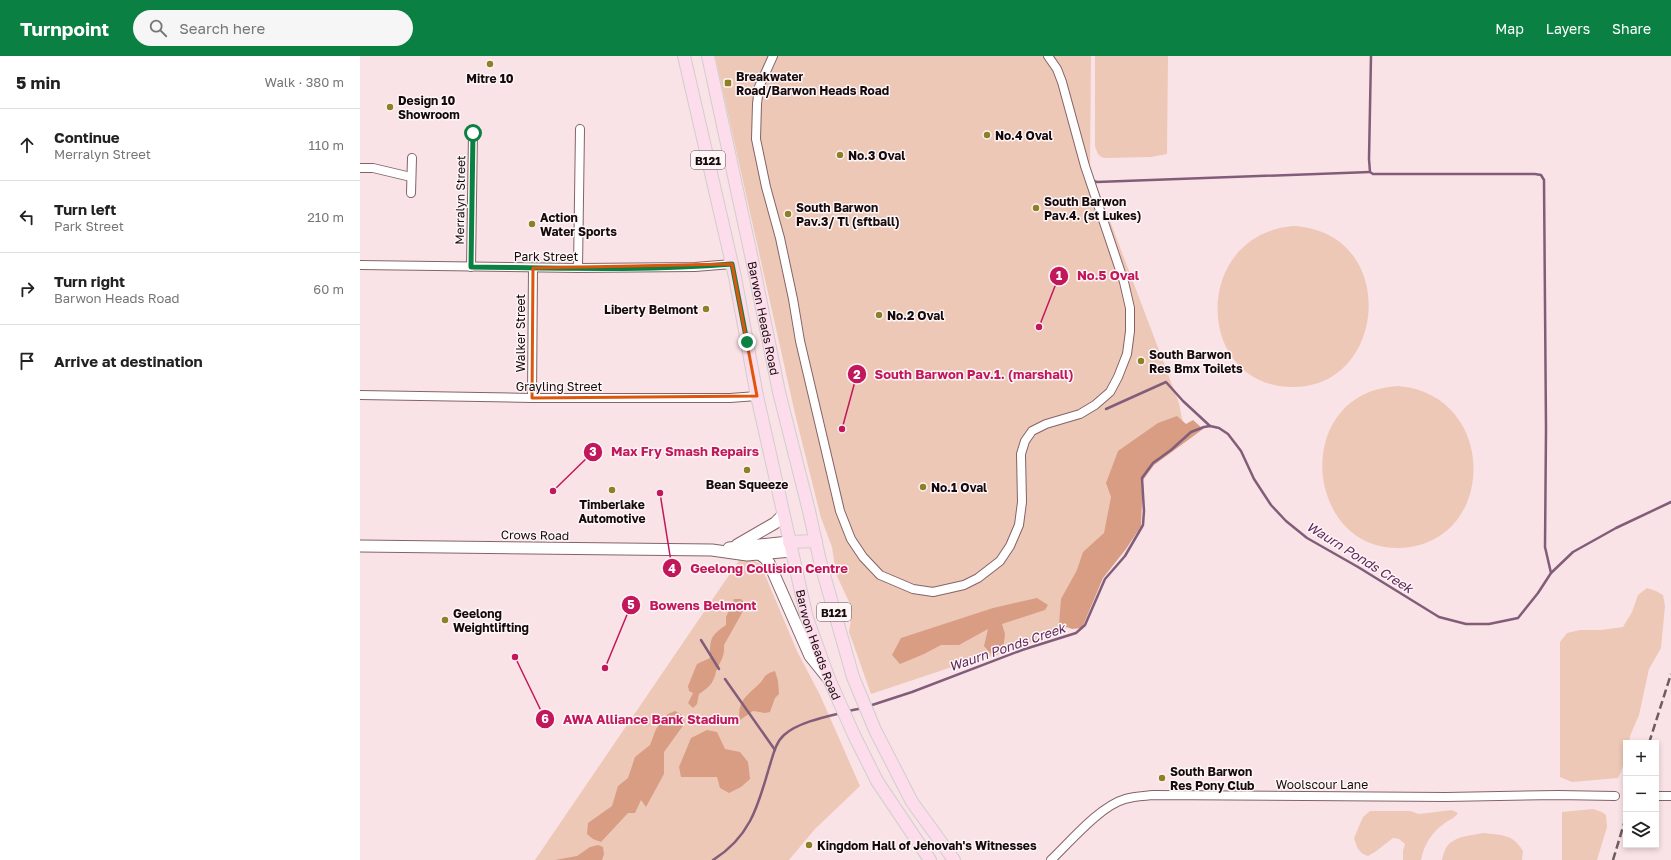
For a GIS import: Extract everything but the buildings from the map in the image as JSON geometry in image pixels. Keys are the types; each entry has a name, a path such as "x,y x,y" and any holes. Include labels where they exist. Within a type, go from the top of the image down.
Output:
{"main road":[{"name":"Barwon Heads Road","path":"684,56 732,264 757,396 807,618 834,691 877,781 930,860"},
{"name":"Barwon Heads Road","path":"708,56 779,392 830,598 854,683 875,730 912,802 954,860"},
{"path":"790,546 816,541"}],"street":[{"path":"773,56 760,87 757,104 756,139 766,187 780,238 800,341 840,511 851,538 863,557 880,575 913,589 933,592 949,589 978,578 1000,561 1010,546 1019,524 1022,502 1022,454 1025,441 1032,431 1046,424 1080,414 1095,405 1110,392 1127,354 1130,317 1124,282 1085,166 1063,86 1057,69 1048,56"},
{"path":"578,268 580,129"},
{"name":"Merralyn Street","path":"471,267 473,133"},
{"path":"411,193 412,158"},
{"path":"360,168 373,168 411,177"},
{"name":"Park Street","path":"360,265 578,268 695,267 732,264"},
{"name":"Walker Street","path":"532,398 533,268"},
{"name":"Grayling Street","path":"360,395 532,398 730,398 757,396"},
{"path":"743,545 783,515"},
{"path":"743,545 790,546"},
{"name":"Crows Road","path":"710,550 743,545"},
{"name":"Crows Road","path":"360,546 710,550 741,554 759,554 790,546"},
{"path":"759,554 766,559 771,566 810,656 829,679"},
{"name":"Woolscour Lane","path":"1051,860 1105,809 1125,799 1138,796 1615,796"},
{"path":"1659,796 1671,796"}],"highlighted area":[{"path":"732,264 757,396 532,398 533,268"}],"shaded area":[{"path":"715,56 1091,56 1090,168 1179,403 1183,424 1148,457 1076,623 1061,631 995,656 976,659 871,694 849,632 852,613 850,604 836,574 832,547 821,518 796,418"},
{"path":"1095,56 1168,56 1167,154 1151,157 1105,158 1098,154 1095,146"},
{"path":"1293,226 1328,234 1351,254 1365,280 1369,309 1363,338 1348,363 1324,381 1292,387 1260,380 1236,363 1222,338 1218,310 1222,281 1236,255 1260,235"},
{"path":"1398,386 1431,395 1455,414 1469,440 1474,469 1469,498 1455,523 1432,541 1399,548 1367,542 1344,524 1328,499 1322,470 1326,440 1339,414 1363,395"},
{"path":"1177,416 1186,424 1193,420 1203,429 1154,465 1143,480 1141,526 1126,549 1103,578 1082,628 1072,629 1059,624 1061,599 1077,570 1083,552 1104,533 1111,497 1106,483 1118,451 1158,423"},
{"path":"740,559 754,561 765,566 765,575 797,651 820,695 860,786 815,829 789,860 535,860"},
{"path":"1647,588 1663,595 1665,606 1661,648 1649,669 1639,715 1629,740 1623,740 1623,764 1620,774 1618,778 1572,782 1560,777 1560,642 1567,633 1580,630 1601,630 1623,627 1632,612 1638,595"},
{"path":"1037,598 1048,605 1045,610 1002,624 1005,634 1003,650 991,654 984,646 988,629 959,645 941,645 900,664 892,655 901,638 993,608"},
{"path":"734,599 741,599 744,602 742,613 724,645 723,655 712,683 699,694 697,704 693,708 688,703 693,693 689,691 688,686 697,664 710,658 712,638 726,625 726,617"},
{"path":"775,671 778,681 779,694 775,698 770,712 765,713 753,711 740,720 739,714 743,700 766,675"},
{"path":"675,711 682,715 685,723 664,752 664,774 646,807 641,800 635,813 628,813 601,842 593,839 587,834 588,823 612,806 618,786 628,778 635,757 650,745 656,729 668,714"},
{"path":"707,730 717,732 725,749 740,752 748,762 750,779 741,787 729,793 720,788 717,777 681,777 679,767 691,738"},
{"path":"1593,809 1606,815 1607,827 1597,860 1562,860 1562,812"},
{"path":"1452,810 1458,813 1432,834 1426,844 1421,860 1403,860 1405,844 1399,839 1393,838 1368,856 1357,847 1354,838 1363,817 1370,811 1410,811 1419,814"},
{"path":"1483,833 1496,834 1511,838 1523,851 1522,860 1442,860 1447,847 1453,841 1466,836"},
{"path":"598,845 603,847 604,854 602,860 555,860 577,856 590,847"}],"waterway":[{"path":"1371,56 1370,172 1373,174 1535,174 1541,175 1544,180 1546,429 1545,547 1551,573"},
{"path":"1094,181 1370,172"},
{"path":"1106,409 1166,382 1183,401 1210,426"},
{"name":"Waurn Ponds Creek","path":"869,706 912,692 1022,650 1076,633 1085,625 1105,579 1125,556 1143,525 1144,511 1142,478 1153,463 1171,450 1191,432 1204,427 1210,426 1219,428 1228,434 1241,451 1254,479 1271,505 1286,521 1307,538 1358,567 1439,617 1466,624 1489,624 1518,618 1538,593 1551,573 1573,552 1616,528 1671,502"},
{"path":"701,640 719,669"},
{"path":"725,679 775,750"},
{"name":"Waurn Ponds Creek","path":"848,711 863,708"},
{"name":"Waurn Ponds Creek","path":"713,860 726,851 736,841 751,820 761,795 775,750 781,738 789,731 803,724 841,713"}],"railway":[{"path":"1650,740 1671,674"},
{"path":"1613,860 1623,827"}],"place":[{"name":"Mitre 10","path":"490,64"},
{"name":"Breakwater Road/Barwon Heads Road","path":"728,83"},
{"name":"Design 10 Showroom","path":"390,107"},
{"name":"No.4 Oval","path":"987,135"},
{"name":"No.3 Oval","path":"840,155"},
{"name":"South Barwon Pav.4. (st Lukes)","path":"1036,208"},
{"name":"South Barwon Pav.3/ Tl (sftball)","path":"788,214"},
{"name":"Action Water Sports","path":"532,224"},
{"name":"Liberty Belmont","path":"706,309"},
{"name":"No.2 Oval","path":"879,315"},
{"name":"No.5 Oval","path":"1039,327"},
{"name":"South Barwon Res Bmx Toilets","path":"1141,361"},
{"name":"South Barwon Pav.1. (marshall)","path":"842,429"},
{"name":"Bean Squeeze","path":"747,470"},
{"name":"No.1 Oval","path":"923,487"},
{"name":"Timberlake Automotive","path":"612,490"},
{"name":"Max Fry Smash Repairs","path":"553,491"},
{"name":"Geelong Collision Centre","path":"660,493"},
{"name":"Geelong Weightlifting","path":"445,620"},
{"name":"AWA Alliance Bank Stadium","path":"515,657"},
{"name":"Bowens Belmont","path":"605,668"},
{"name":"South Barwon Res Pony Club","path":"1162,778"},
{"name":"Kingdom Hall of Jehovah's Witnesses","path":"809,845"}],"route":[{"path":"473,133 471,267 695,267 732,264 747,342"}]}
